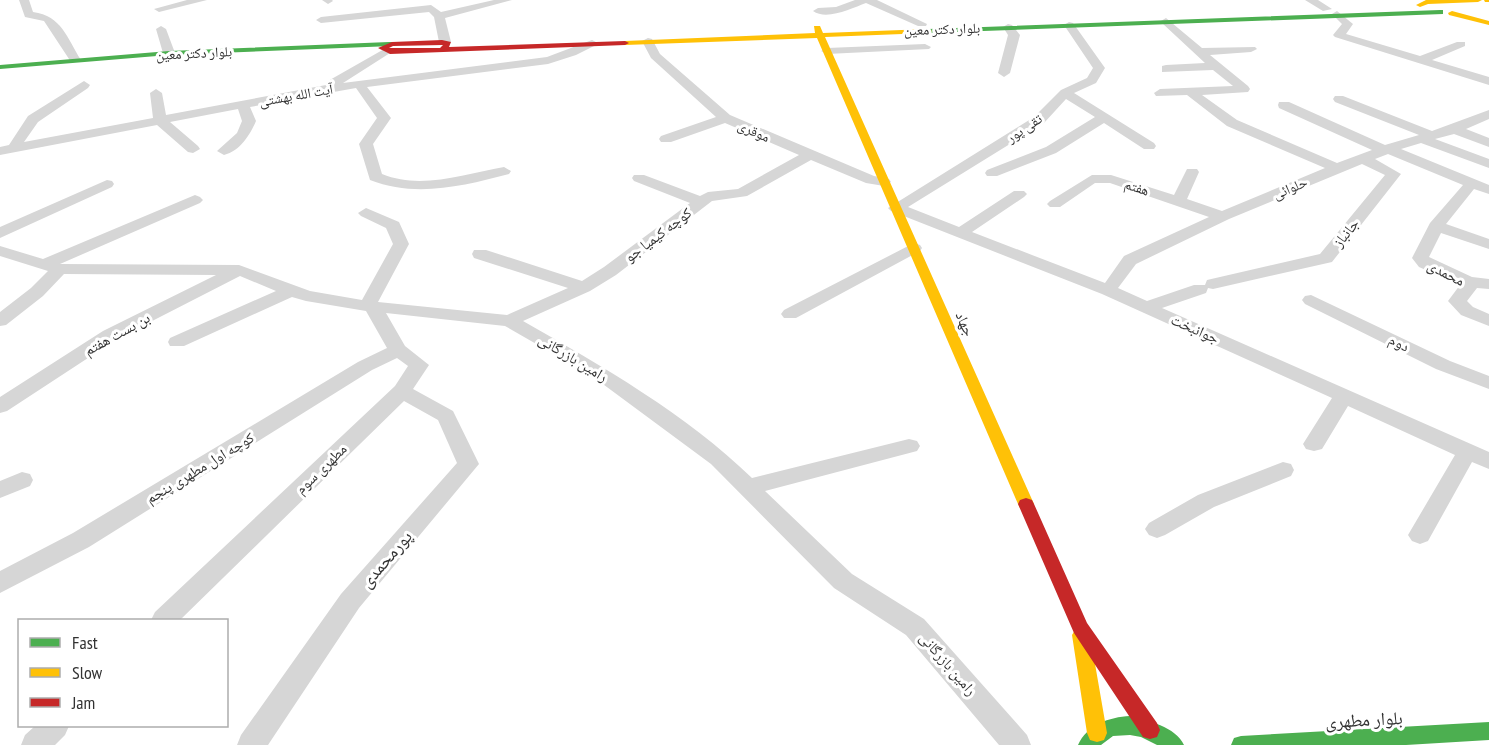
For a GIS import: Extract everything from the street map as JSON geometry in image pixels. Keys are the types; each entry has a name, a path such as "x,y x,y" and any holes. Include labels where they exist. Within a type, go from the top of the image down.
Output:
{"main road":[{"name":"بلوار دکتر معین","path":"444,40 1069,25 1332,12 1424,2 1489,0"},
{"path":"1424,2 1446,12 1489,23"},
{"name":"بلوار دکتر معین","path":"444,40 592,43 922,24 1332,12 1489,12"},
{"name":"جهاد","path":"819,31 1080,628"},
{"path":"390,47 444,40"},
{"name":"بلوار دکتر معین","path":"0,68 169,53 390,47"},
{"name":"بلوار دکتر معین","path":"0,74 164,60 390,47"},
{"path":"1080,628 1150,730"},
{"path":"1080,628 1097,733"},
{"path":"1088,745 1097,733 1112,726 1131,725 1150,730 1174,745"},
{"name":"بلوار مطهری","path":"1241,745 1489,731"}],"street":[{"path":"24,0 29,15 47,18 56,25 59,35 75,60"},
{"path":"159,9 202,0"},
{"path":"423,0 435,13 444,40"},
{"path":"321,20 435,13 507,0"},
{"path":"818,10 837,10 867,0 922,24"},
{"path":"1310,0 1348,24 1339,35 1488,80"},
{"path":"1160,93 1244,88 1199,52 1166,21"},
{"name":"تقی پور","path":"896,208 1039,120 1065,93 1092,80 1099,68 1069,25"},
{"path":"1004,72 1014,35 1008,27"},
{"path":"161,29 169,53"},
{"path":"322,89 390,47 437,37 444,40"},
{"name":"موقری","path":"648,41 655,56 725,118 871,180 884,182"},
{"name":"آیت الله بهشتی","path":"6,150 322,89 548,60 572,53 592,43"},
{"path":"1420,60 1461,44"},
{"path":"827,51 925,47"},
{"path":"1199,52 1251,49"},
{"path":"1166,69 1216,66"},
{"path":"359,84 384,118 366,144 375,177 390,185 415,187 504,171"},
{"path":"6,150 33,119 84,85"},
{"path":"1190,92 1232,123 1336,168"},
{"path":"156,93 161,120 193,149"},
{"path":"1065,93 1149,146"},
{"path":"1339,99 1489,164"},
{"path":"224,151 243,135 249,121 243,104"},
{"path":"1284,105 1489,190"},
{"name":"حلوائی","path":"1108,290 1131,260 1223,216 1362,158 1455,129 1487,116"},
{"path":"666,139 725,118"},
{"path":"992,173 1051,150 1082,129 1104,118"},
{"path":"1455,129 1489,142"},
{"name":"کوچه کیمیا جو","path":"509,321 584,287 610,271 708,197 742,193 809,155"},
{"name":"جانباز","path":"1146,307 1206,286 1326,258 1394,174 1362,158"},
{"path":"1178,201 1192,172"},
{"path":"639,178 702,202"},
{"name":"هفتم","path":"1055,204 1092,179 1111,179 1223,216"},
{"path":"0,233 107,184"},
{"name":"محمدی","path":"1471,184 1436,226 1420,258 1425,263 1469,282 1468,287 1457,301 1467,311 1489,321"},
{"path":"960,233 1019,194"},
{"path":"0,321 37,292 52,267 195,200"},
{"name":"جوانبخت","path":"896,208 1108,290 1489,460"},
{"path":"366,213 393,225 400,244 370,306"},
{"path":"1436,226 1489,244"},
{"path":"790,314 914,248"},
{"name":"رامین بازرگانی","path":"0,251 52,267 239,270 306,296 370,306 509,321 599,372 719,459 843,581 915,627 1017,745"},
{"path":"480,254 584,287"},
{"name":"بن بست هفتم","path":"0,406 110,335 239,270"},
{"path":"1469,282 1489,284"},
{"path":"177,342 292,290"},
{"name":"دوم","path":"1311,300 1443,365 1489,383"},
{"name":"مطهری سوم","path":"166,619 402,391 419,365 399,350 370,306"},
{"name":"کوچه اول مطهری پنجم","path":"0,583 81,540 365,366 399,350"},
{"name":"پورمحمدی","path":"251,745 350,601 468,464 446,416 402,391"},
{"path":"1314,444 1344,395"},
{"path":"747,487 909,446"},
{"path":"1420,535 1468,451"},
{"path":"1156,529 1206,501 1283,470"},
{"path":"0,490 22,480"},
{"path":"35,745 54,727"}],"traffic: fast":[{"path":"928,31 1440,12"},
{"path":"0,67 169,53 389,44"},
{"path":"1088,745 1097,735 1118,726 1141,728 1174,745"},
{"path":"1241,745 1489,731"}],"traffic: slow":[{"path":"1420,5 1427,2 1478,0"},
{"path":"1452,13 1489,23"},
{"path":"817,28 1026,504"},
{"path":"625,43 928,31"},
{"path":"1081,635 1097,733"}],"traffic: jam":[{"path":"443,49 448,44 442,42 392,44 382,48 390,52 625,43"},
{"path":"1026,504 1080,628 1150,730"}]}
